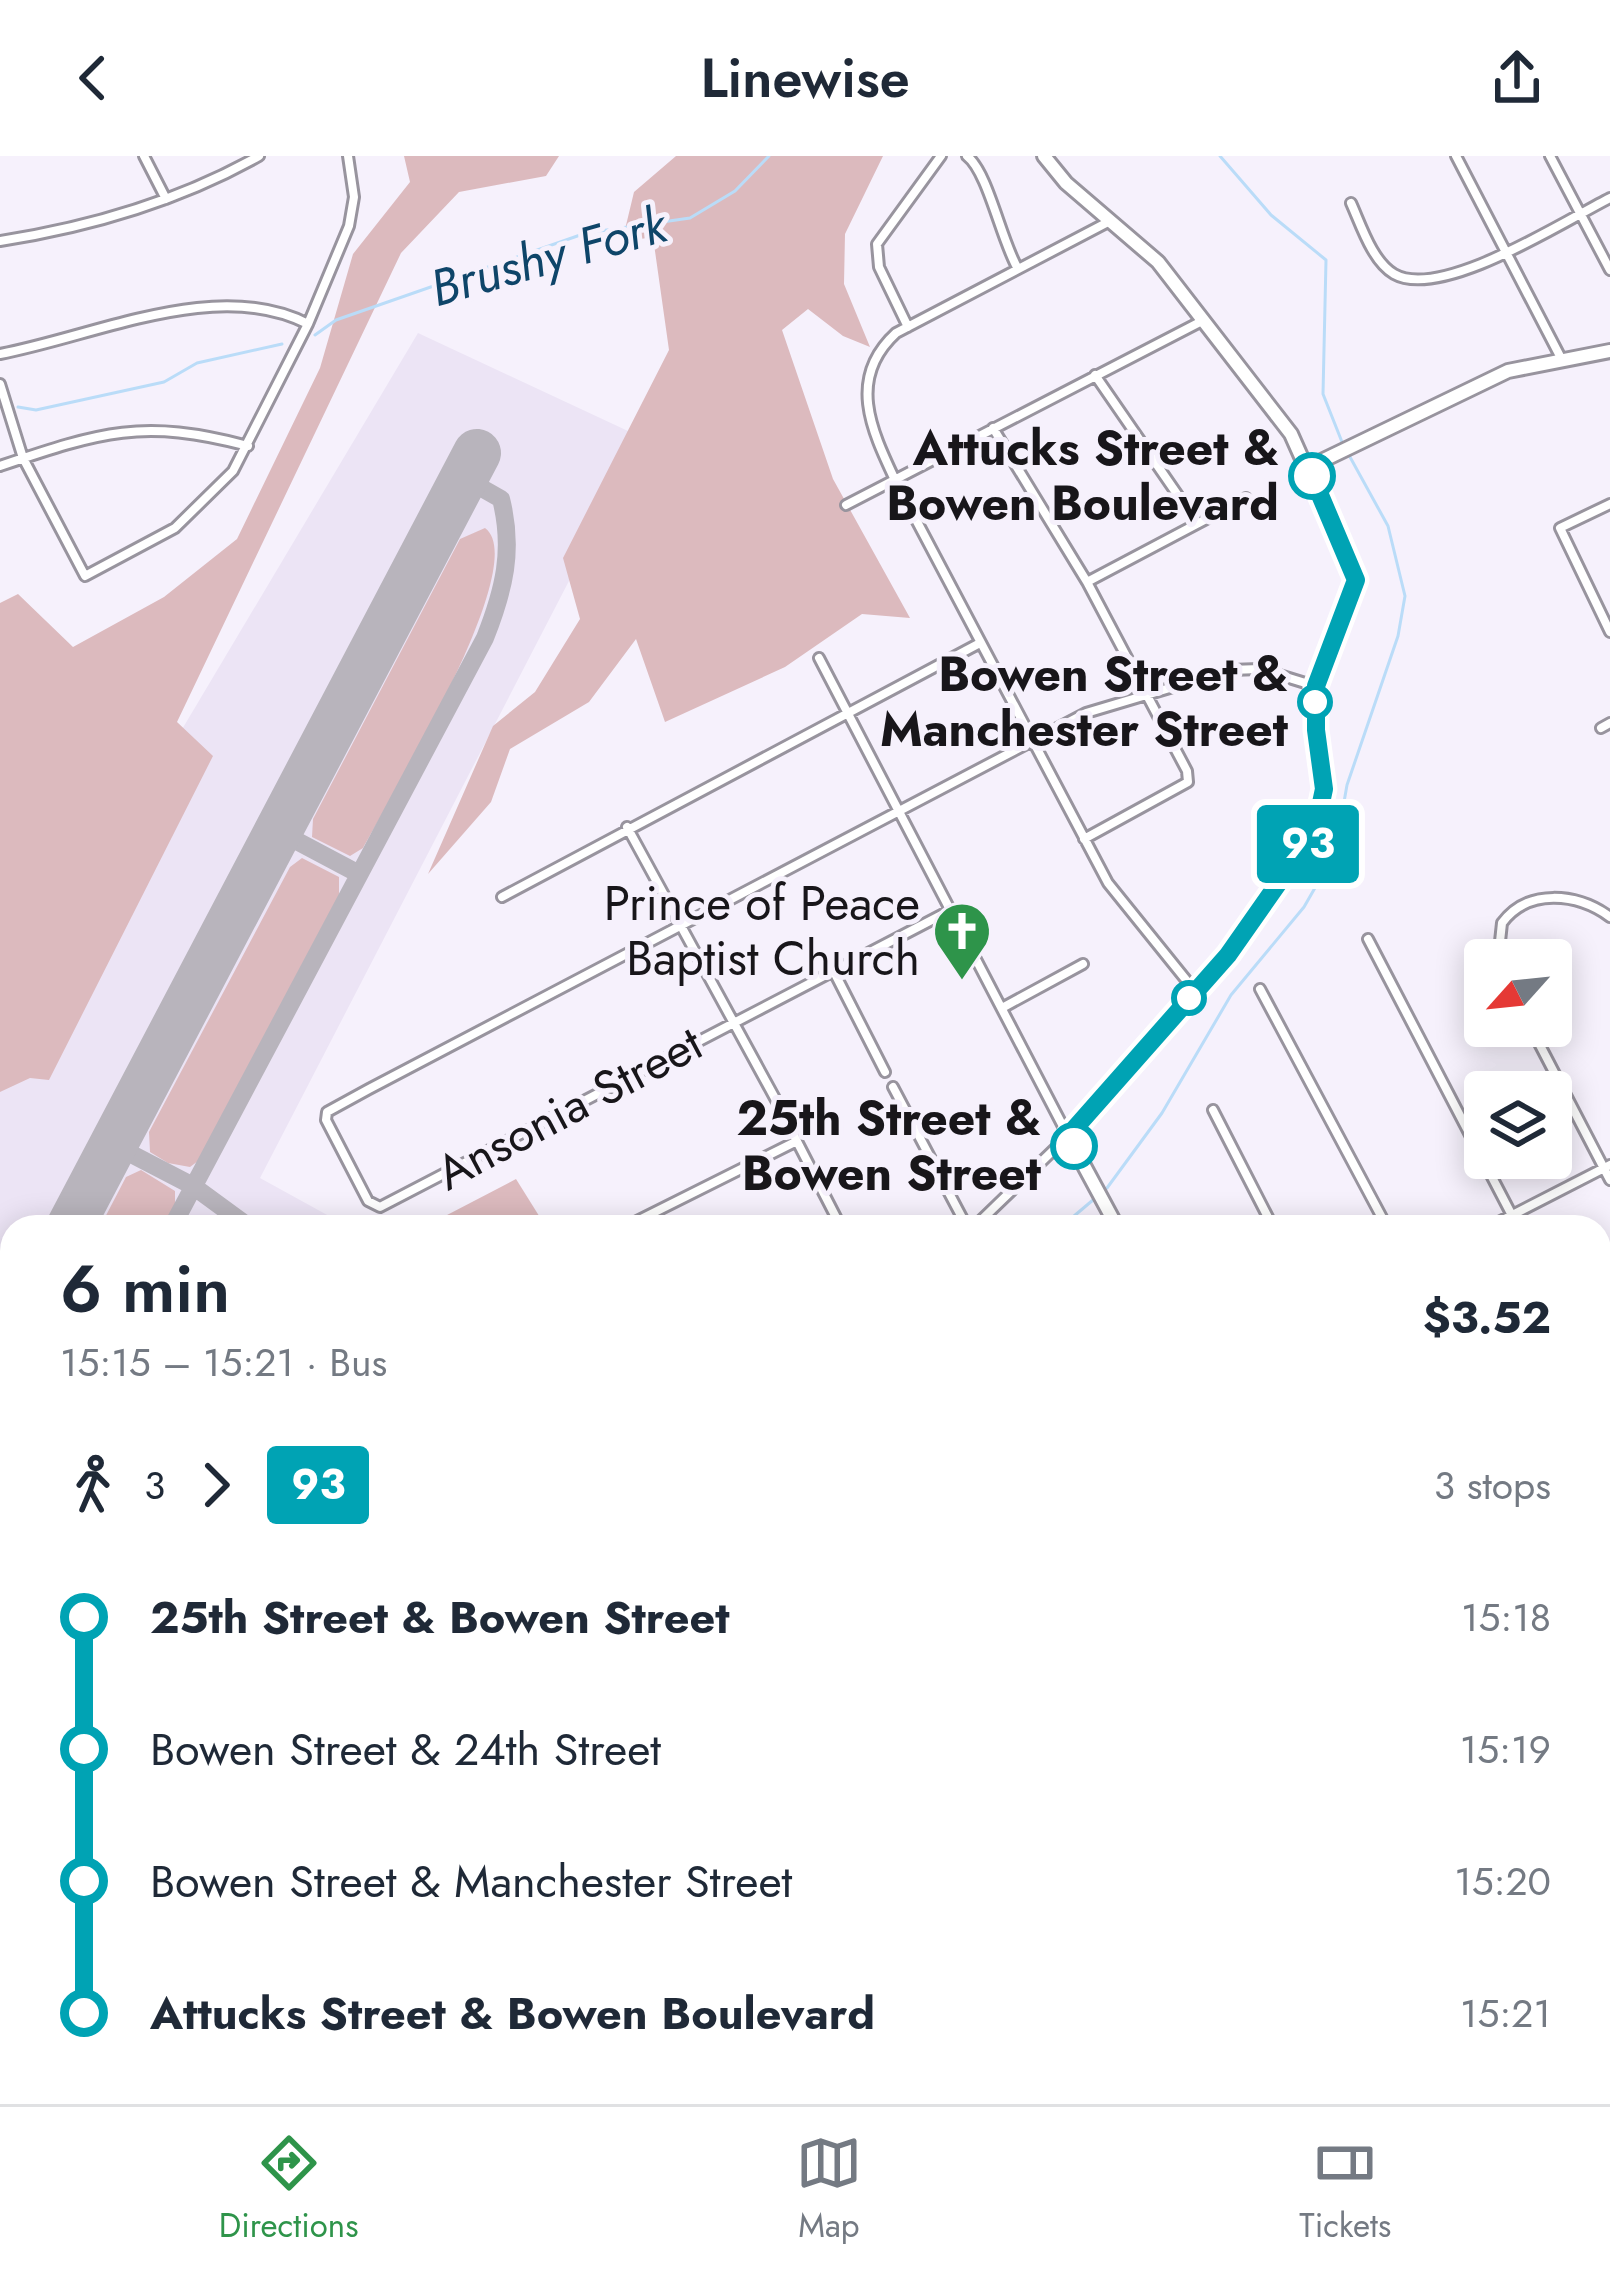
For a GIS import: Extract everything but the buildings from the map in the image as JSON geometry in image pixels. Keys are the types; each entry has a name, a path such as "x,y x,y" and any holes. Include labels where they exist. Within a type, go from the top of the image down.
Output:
{"street":[{"path":"144,156 166,200"},
{"path":"0,242 80,226 166,200 260,156"},
{"path":"0,384 23,458 86,576 188,519 219,489 248,446 308,323 352,213 348,156"},
{"path":"908,327 879,267 877,244 941,156"},
{"path":"967,156 981,172 997,228 1018,269"},
{"path":"983,1215 1068,1136 1247,931 1315,831 1324,789 1316,686 1356,580 1291,434 1158,262 1066,184 1044,156"},
{"path":"1456,156 1562,359"},
{"path":"1550,156 1610,270"},
{"path":"1351,203 1379,259 1398,276 1447,273 1506,252 1610,198"},
{"path":"1111,220 908,327 876,355 866,396 869,422 895,480 1084,839 1118,896 1195,991"},
{"path":"0,354 223,302 262,305 308,323"},
{"path":"847,505 1204,320"},
{"path":"1309,467 1508,371 1610,351"},
{"path":"1095,375 1198,523"},
{"path":"0,466 99,434 145,428 181,430 248,446"},
{"path":"993,428 1148,690 1188,782 1084,839"},
{"path":"1087,582 1246,498"},
{"path":"1610,505 1560,528 1610,632"},
{"path":"502,897 980,644"},
{"path":"819,658 1111,1215"},
{"path":"679,924 1031,740 1148,690 1244,669 1274,672 1316,686"},
{"path":"627,827 833,1215"},
{"path":"1500,939 1502,923 1526,902 1567,899 1610,917"},
{"name":"Ansonia Street","path":"679,924 327,1112 368,1201 380,1207 951,910"},
{"path":"1368,938 1510,1215"},
{"path":"1002,1008 1083,964"},
{"path":"833,970 885,1072"},
{"path":"1260,989 1381,1215"},
{"path":"1542,1047 1607,1166 1610,1180"},
{"path":"893,1087 963,1215"},
{"path":"1213,1110 1267,1215"},
{"path":"649,1215 797,1141"},
{"path":"1513,1215 1607,1166"}],"shaded area":[{"path":"404,156 559,156 546,176 459,192 401,253 177,722 213,756 49,1080 30,1078 0,1092 0,603 18,594 73,647 164,597 237,539 320,368 353,254 410,182"},
{"path":"676,156 883,156 845,234 844,284 870,347 843,336 808,309 782,330 833,479 910,618 862,614 785,667 665,722 636,639 589,702 510,749 491,802 428,874 493,726 535,692 580,619 563,558 669,350 653,237 622,242 634,192"},
{"path":"418,333 643,438 260,1178 327,1215 0,1215 0,1035"},
{"path":"485,528 495,550 490,586 474,632 400,783 363,848 350,856 312,837 313,819 460,539"},
{"path":"302,858 339,877 339,895 198,1161 190,1167 168,1163 150,1152 149,1132 290,867"},
{"path":"141,1170 175,1191 170,1215 106,1215 126,1177"},
{"path":"516,1179 538,1215 492,1215 447,1215"}],"waterway":[{"name":"Brushy Fork","path":"315,335 336,320 586,233 690,218 735,191 769,156"},
{"path":"1220,156 1271,215 1326,260 1323,394 1342,442"},
{"name":"Brushy Fork","path":"18,407 36,410 164,382 197,363 282,344"},
{"path":"1107,1188 1162,1113 1231,995 1304,907 1335,853 1347,785 1398,636 1405,596 1388,526 1350,457"},
{"path":"1075,1215 1093,1200"}],"taxiway":[{"path":"178,1215 485,638 505,570 505,518 501,499 464,478"},
{"path":"278,831 359,874"},
{"path":"114,1145 193,1186 233,1215"}],"runway":[{"path":"76,1215 477,453"}],"bus line":[{"name":"93","path":"1074,1146 1068,1136 1228,955 1310,842 1321,815 1324,789 1316,686 1350,608 1356,580 1352,561 1312,476"}],"place":[{"name":"Attucks Street & Bowen Boulevard","path":"1312,476"},
{"name":"Bowen Street & Manchester Street","path":"1315,702"},
{"name":"Prince of Peace Baptist Church","path":"962,982"},
{"name":"25th Street & Bowen Street","path":"1074,1146"}]}
